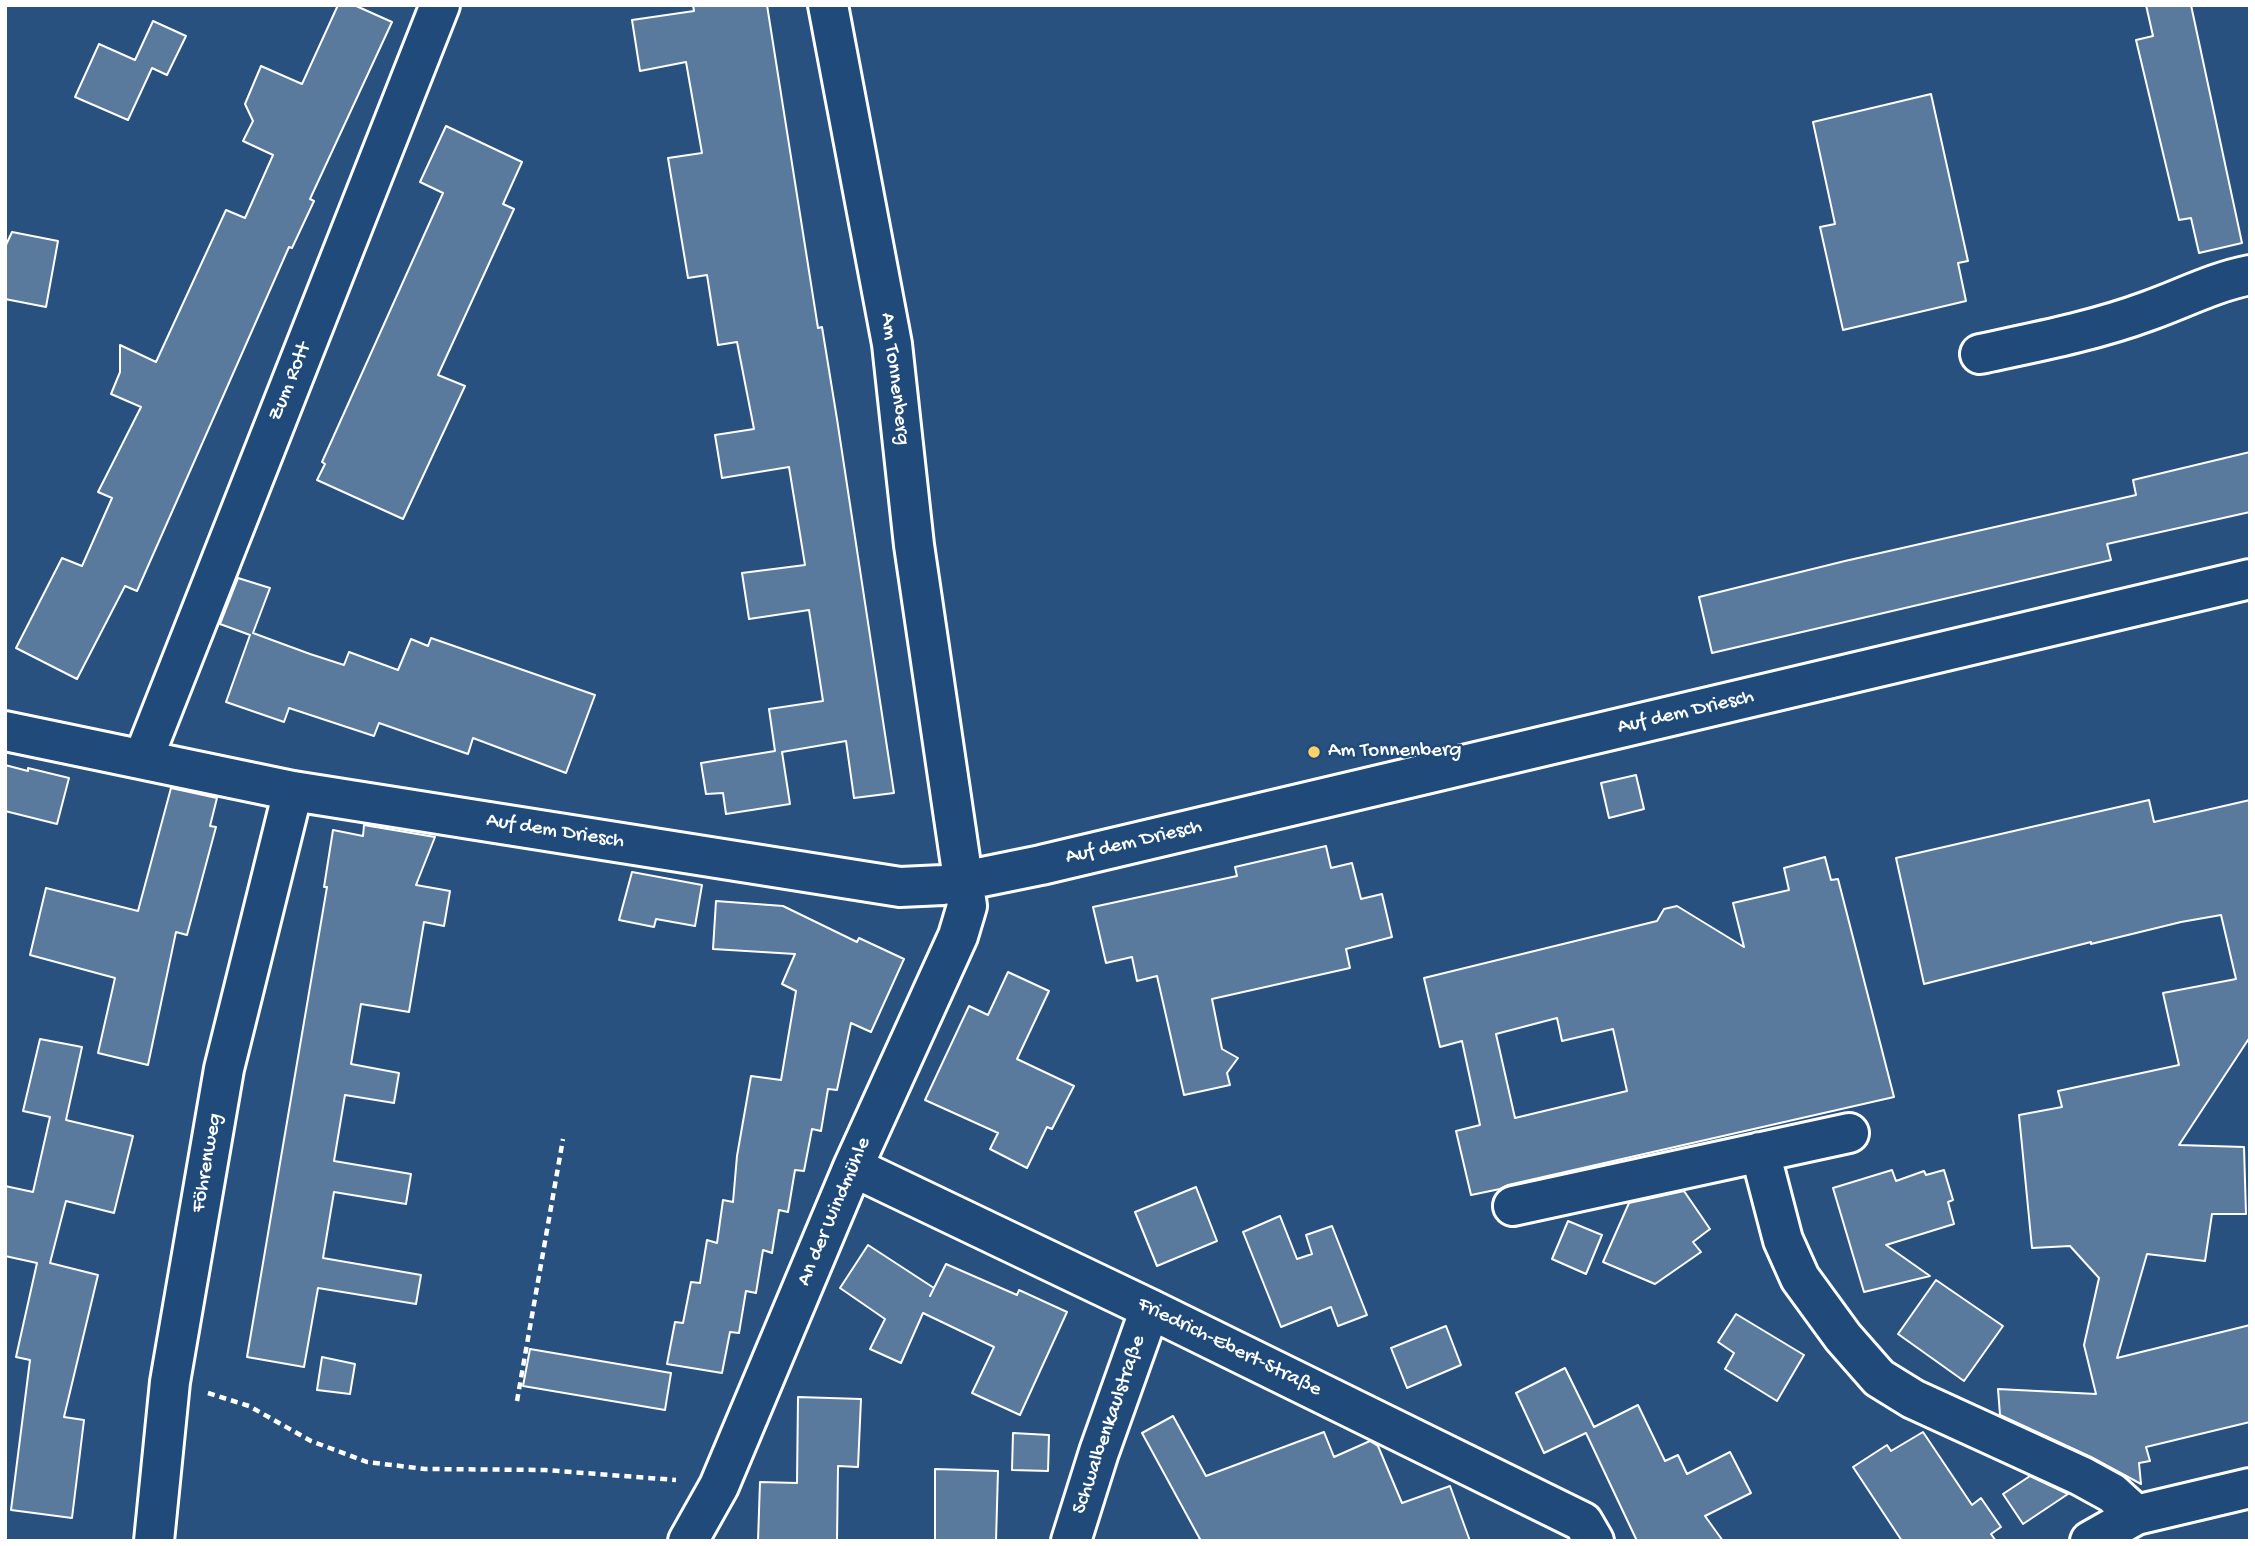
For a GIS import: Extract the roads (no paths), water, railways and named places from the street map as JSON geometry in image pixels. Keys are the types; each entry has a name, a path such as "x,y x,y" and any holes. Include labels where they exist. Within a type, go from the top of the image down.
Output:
{"street":[{"name":"Zum Rott","path":"143,759 440,5"},
{"name":"Am Tonnenberg","path":"828,5 892,344 914,545 964,880"},
{"path":"1980,354 2063,336 2147,312 2227,279 2250,275"},
{"name":"Auf dem Driesch","path":"5,732 293,791 900,887 943,885 1041,865 2250,579"},
{"name":"Föhrenweg","path":"154,1541 170,1382 224,1069 293,791"},
{"name":"An der Windmühle","path":"688,1541 719,1486 853,1167 958,936 967,906 964,880"},
{"path":"1513,1206 1849,1133"},
{"path":"1760,1152 1783,1241 1800,1278 1843,1338 1879,1378 1924,1404 2081,1476 2112,1493 2136,1515"},
{"name":"Friedrich-Ebert-Straße","path":"853,1167 1150,1309 1583,1522 1594,1541"},
{"name":"Schwalbenkaulstraße","path":"1071,1541 1098,1452 1150,1309"},
{"path":"2091,1541 2136,1515 2250,1488"}],"place":[{"name":"Am Tonnenberg","path":"1314,752"}]}
